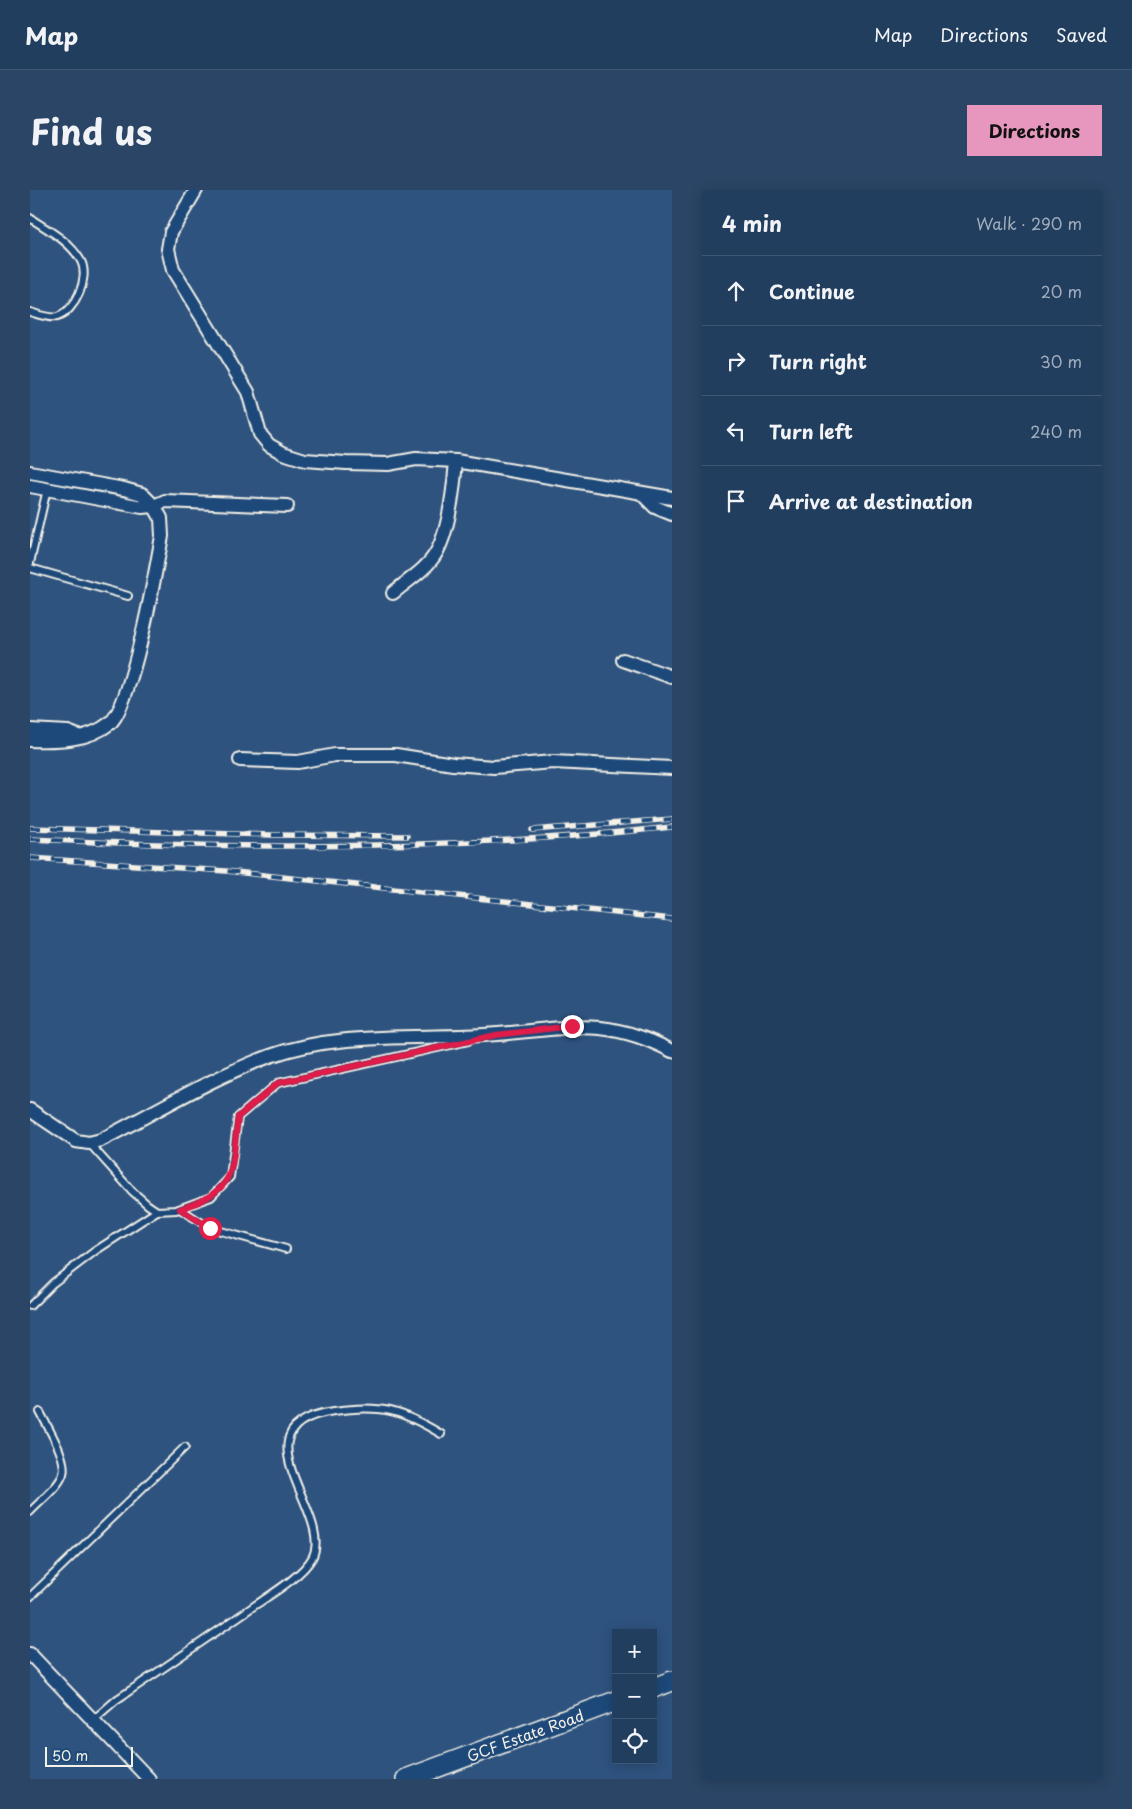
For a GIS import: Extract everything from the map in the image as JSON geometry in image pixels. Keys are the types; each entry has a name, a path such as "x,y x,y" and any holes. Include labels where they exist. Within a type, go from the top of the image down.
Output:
{"main road":[{"path":"657,1687 672,1681"},
{"name":"GCF Estate Road","path":"406,1779 612,1703"}],"street":[{"path":"196,190 171,232 168,249 173,270 248,392 260,434 269,445 283,453 305,460 388,464 416,459 456,461 672,498"},
{"path":"393,593 426,565 436,553 453,493 456,461"},
{"path":"30,472 142,494 149,499 160,518 162,536 130,684 122,705 112,721 98,730 70,740 30,740"},
{"path":"30,486 142,507 154,506 165,501 286,506"},
{"path":"642,494 655,507 672,514"},
{"path":"623,660 672,677"},
{"path":"30,730 68,732 78,736"},
{"path":"240,760 298,762 335,755 396,755 453,764 486,766 553,762 672,768"},
{"path":"30,1110 76,1141 89,1143 101,1140 208,1082 270,1056 299,1048 349,1041 496,1035 572,1026 626,1032 646,1038 672,1051"},
{"path":"30,1654 149,1779"}],"lane":[{"path":"30,218 61,239 77,255 84,269 78,295 61,315 52,318 30,312"},
{"path":"30,563 47,489"},
{"path":"30,568 128,596"},
{"path":"89,1143 132,1191 157,1211 164,1212 180,1209 212,1197 230,1177 238,1117 278,1083 496,1035"},
{"path":"180,1209 210,1228 286,1249"},
{"path":"30,1306 53,1283 95,1251 157,1211"},
{"path":"93,1720 116,1700 275,1591 311,1560 315,1552 316,1536 295,1483 288,1458 288,1443 292,1433 304,1420 324,1412 353,1408 382,1408 410,1415 441,1434"},
{"path":"31,1507 59,1481 64,1473 56,1443 40,1412"},
{"path":"30,1597 185,1447"}],"railway":[{"path":"532,830 672,819"},
{"path":"30,839 190,845 351,846 512,840 672,827"},
{"path":"30,828 271,835 407,836"},
{"path":"30,858 226,871 672,919"}],"route":[{"path":"210,1228 180,1209 212,1197 230,1177 238,1117 278,1083 496,1035 572,1026"}]}
